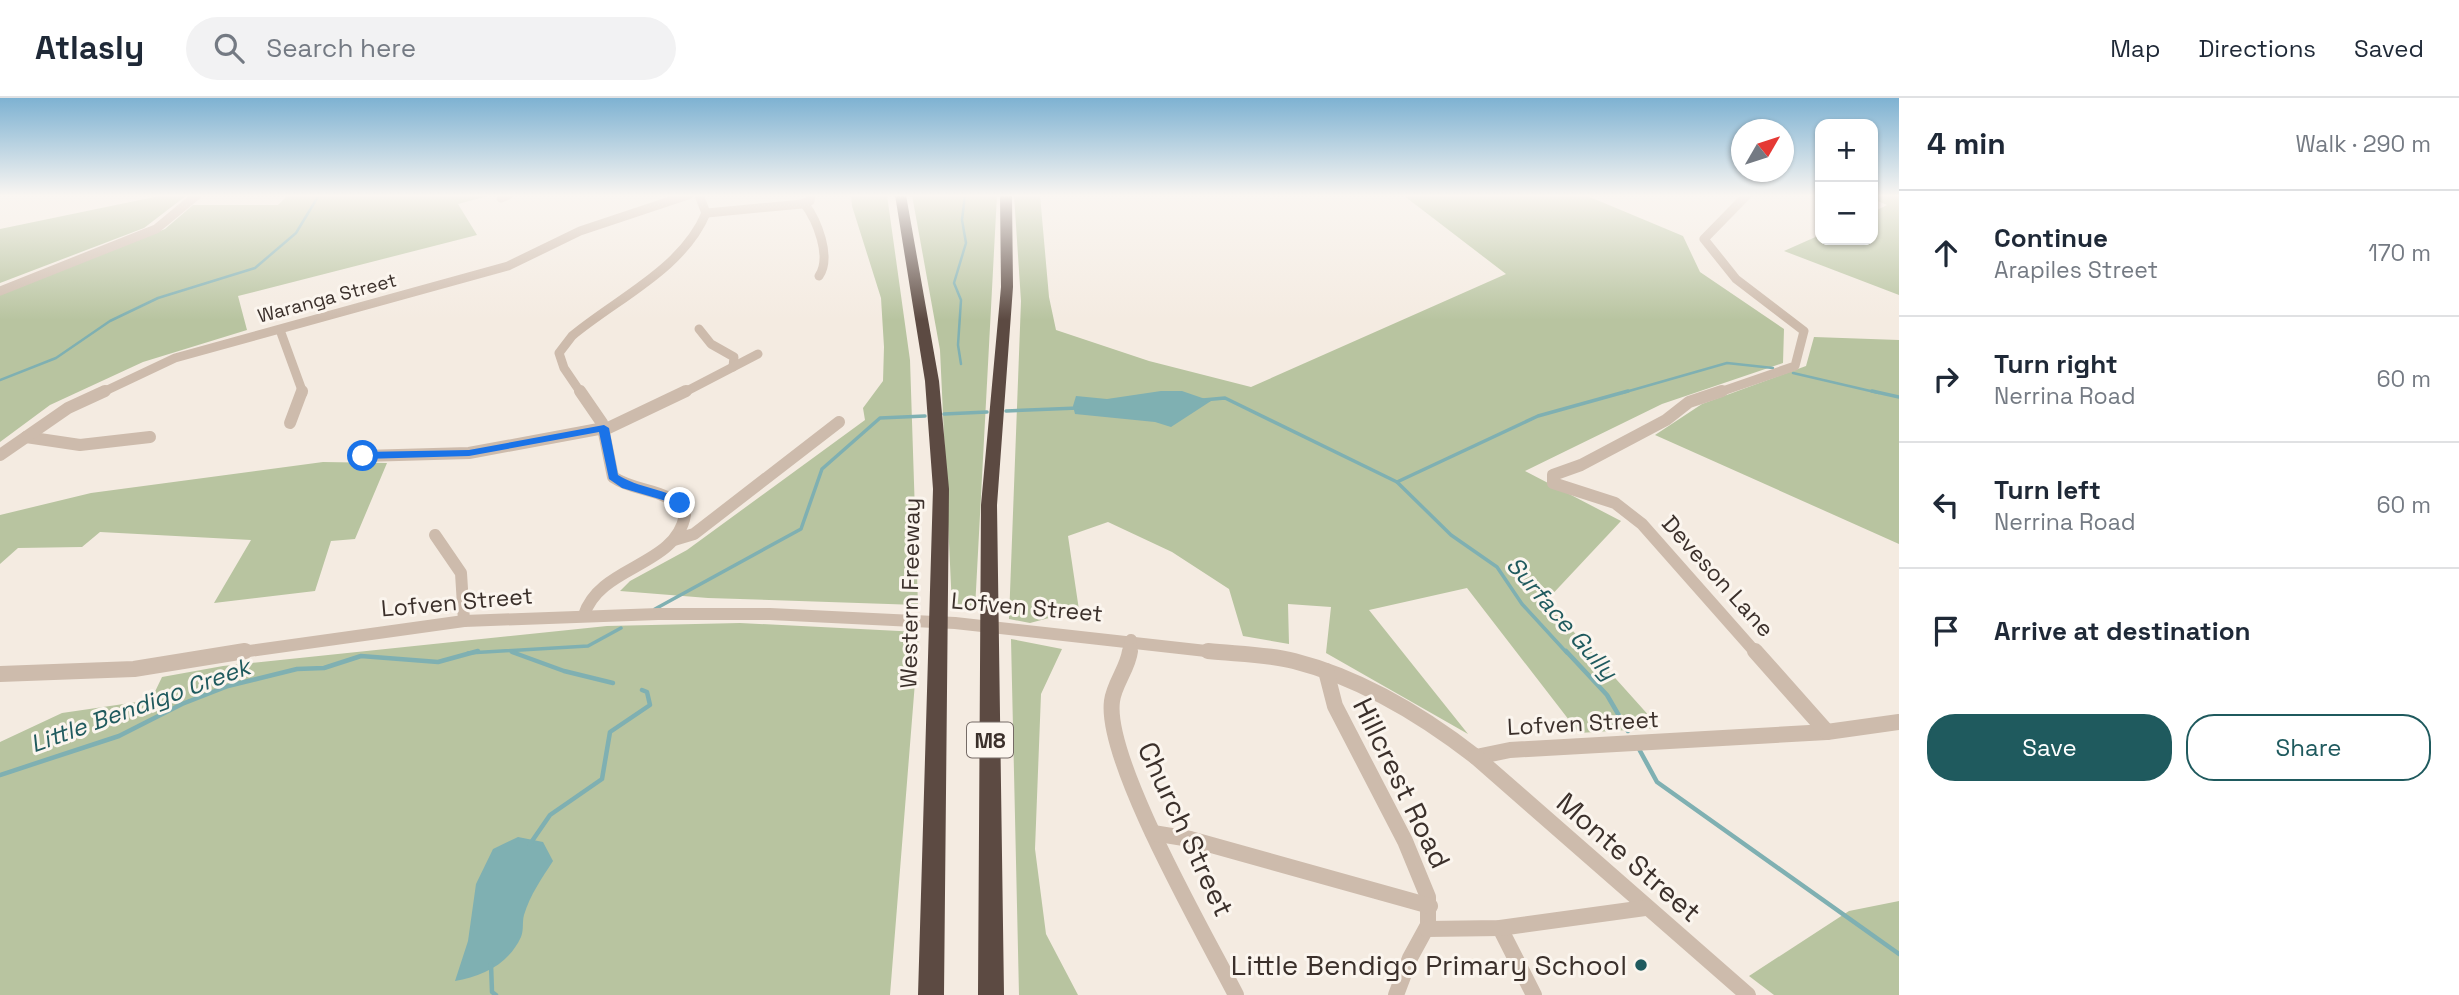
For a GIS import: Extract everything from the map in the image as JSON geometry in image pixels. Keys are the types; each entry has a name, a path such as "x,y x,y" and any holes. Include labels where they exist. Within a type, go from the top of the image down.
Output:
{"highway":[{"name":"Western Freeway","path":"907,237 932,381 941,489 931,995"},
{"name":"M8","path":"991,995 989,505 1007,287 1006,237"}],"street":[{"path":"0,290 136,237"},
{"name":"Waranga Street","path":"0,455 68,408 175,358 508,266 568,237"},
{"path":"584,615 590,600 605,584 655,555 674,540 683,522 680,503 670,497 625,485 613,477 604,429 560,362 561,350 585,322 684,250 696,237"},
{"path":"818,237 824,268 819,276"},
{"path":"1553,483 1553,475 1581,465 1666,420 1689,402 1795,366 1804,331 1745,286 1713,253 1704,239 1706,237"},
{"path":"699,329 711,344 734,357 733,367"},
{"path":"280,330 303,393 290,423"},
{"path":"363,456 469,453 604,429 625,423 758,354"},
{"path":"674,540 682,540 694,534 839,422"},
{"path":"26,437 80,445 150,437"},
{"name":"Deveson Lane","path":"1553,483 1615,503 1642,524 1827,732"},
{"path":"435,534 461,573 464,621"},
{"name":"Lofven Street","path":"0,674 105,672 324,638 464,621 584,615 717,613 906,619 1036,630 1280,658 1326,671 1411,712 1476,757 1510,750 1827,732 1899,722"},
{"name":"Church Street","path":"1131,640 1129,657 1112,701 1115,739 1153,833 1236,995"},
{"name":"Hillcrest Road","path":"1326,671 1335,706 1405,841 1430,906 1427,929 1414,950 1396,995"},
{"name":"Monte Street","path":"1476,757 1645,908 1748,995"},
{"path":"1153,833 1190,839 1430,906"},
{"path":"1427,929 1500,928 1645,908"},
{"path":"1500,928 1534,995"}],"green space":[{"path":"0,237 121,237 0,283"},
{"path":"145,237 470,237 238,296 247,330 143,362 50,405 0,442 0,294"},
{"path":"862,237 893,237 910,360 918,605 708,598 620,591 630,581 687,550 865,420 863,408 883,381 881,298"},
{"path":"920,237 995,237 975,609 952,607 940,350"},
{"path":"1017,237 1044,237 1049,297 1056,330 1149,361 1251,387 1506,274 1458,237 1683,237 1700,272 1784,329 1783,363 1662,404 1525,471 1621,521 1546,601 1660,728 1579,733 1467,588 1369,610 1468,734 1326,653 1331,607 1288,604 1289,644 1243,636 1229,589 1172,552 1108,522 1068,536 1079,610 1030,623 1009,619 1021,301"},
{"path":"1815,237 1815,245 1878,245 1878,237 1899,237 1899,295 1784,251"},
{"path":"1814,337 1899,340 1899,544 1655,435 1702,404 1806,366"},
{"path":"323,462 387,463 355,539 331,541 315,591 214,603 251,540 100,532 82,547 18,548 0,564 0,515 91,493"},
{"path":"740,623 919,632 890,995 0,995 0,742 62,713 151,700 162,677 223,666 607,626"},
{"path":"1011,639 1062,649 1041,694 1035,849 1046,934 1078,995 1019,995"},
{"path":"1899,901 1899,995 1774,995 1749,976 1849,911"}],"water":[{"path":"1161,391 1182,391 1211,401 1171,427 1155,422 1075,414 1073,406 1076,396 1107,399"},
{"path":"518,837 543,842 553,861 527,908 521,937 509,955 493,968 455,981 468,941 476,884 493,849"}],"waterway":[{"path":"0,380 56,358 110,321 158,298 255,268 291,237"},
{"path":"961,364 958,345 961,300 954,283 966,243 965,237"},
{"name":"Little Bendigo Creek","path":"1622,393 1727,363 1773,368"},
{"name":"Little Bendigo Creek","path":"1793,373 1879,393"},
{"name":"Little Bendigo Creek","path":"1397,482 1538,416 1628,391"},
{"name":"Little Bendigo Creek","path":"1872,391 1899,397"},
{"name":"Little Bendigo Creek","path":"1203,400 1225,398 1397,482"},
{"name":"Little Bendigo Creek","path":"1006,411 1078,408"},
{"name":"Little Bendigo Creek","path":"944,414 987,412"},
{"name":"Little Bendigo Creek","path":"655,609 801,529 822,469 880,418 925,416"},
{"name":"Surface Gully","path":"1397,482 1451,535 1497,567 1522,604 1567,653"},
{"name":"Little Bendigo Creek","path":"471,653 588,646 621,628"},
{"name":"Little Bendigo Creek","path":"471,653 478,651"},
{"name":"Surface Gully","path":"1566,651 1607,695 1628,731"},
{"path":"512,652 564,671 613,683"},
{"name":"Little Bendigo Creek","path":"0,775 119,736 182,704 228,686 297,669 324,668 361,656 438,662 471,653"},
{"path":"530,844 550,815 602,779 610,732 650,705 647,692 642,690"},
{"name":"Surface Gully","path":"1639,749 1657,782 1899,954"},
{"path":"491,964 492,992 496,995"}],"place":[{"name":"Little Bendigo Primary School","path":"1641,965"}],"route":[{"path":"363,456 469,453 604,428 609,467 613,477 625,485 670,497 680,503"}]}
